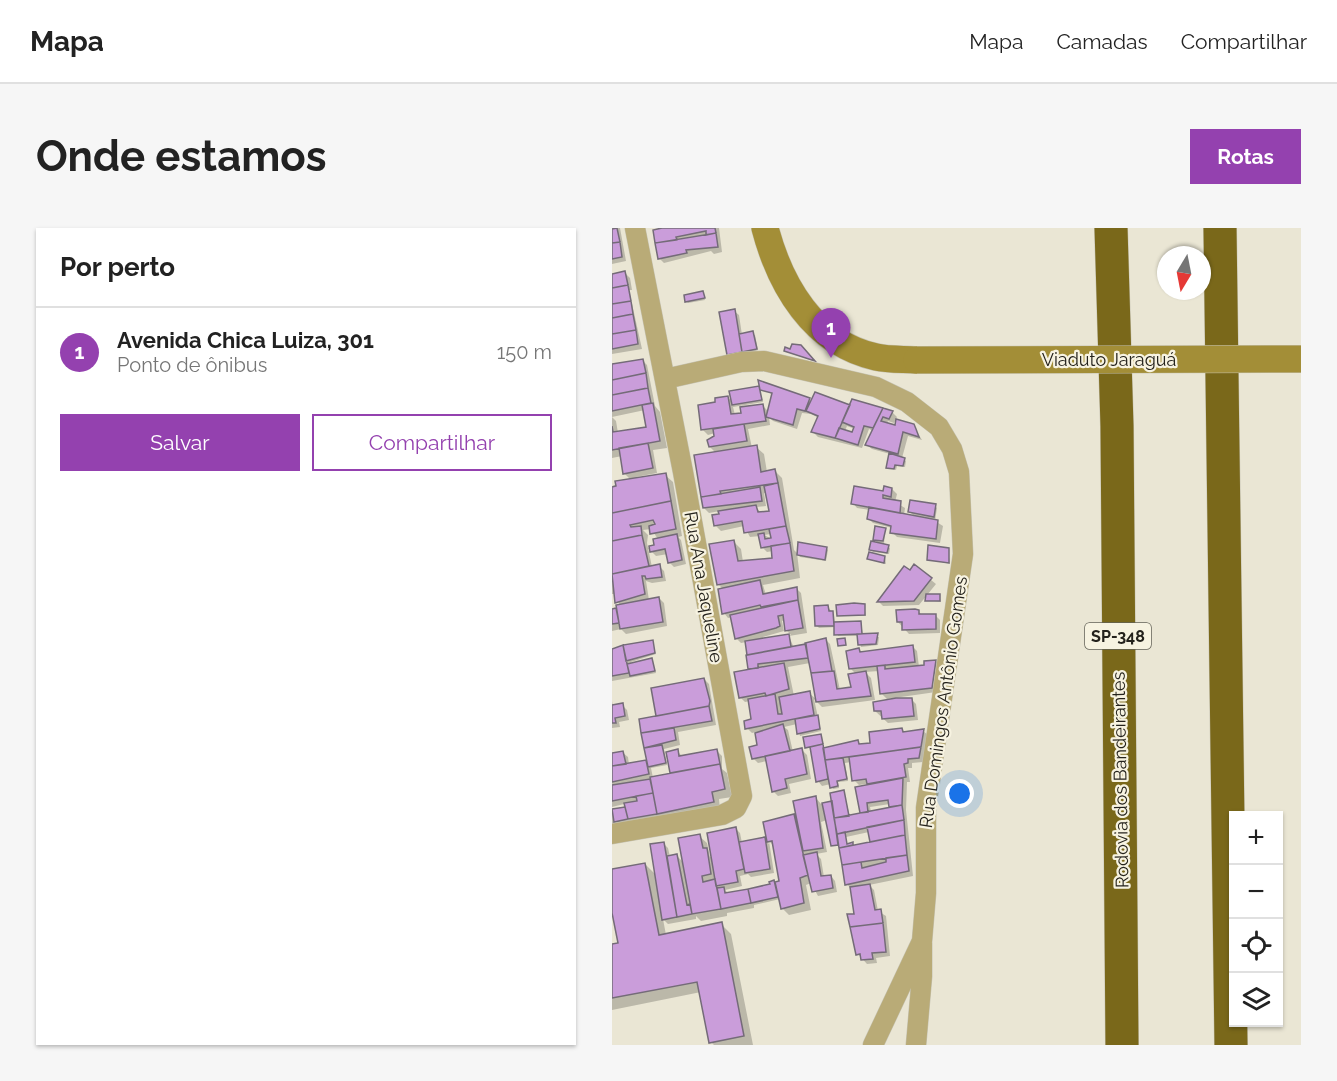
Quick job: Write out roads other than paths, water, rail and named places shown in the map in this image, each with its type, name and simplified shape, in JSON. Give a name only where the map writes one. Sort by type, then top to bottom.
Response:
[{"type":"highway","name":"Rodovia dos Bandeirantes","points":[[1111,228],[1117,426],[1122,1045]]},
{"type":"highway","points":[[1220,228],[1231,1045]]},
{"type":"main road","name":"Viaduto Jaraguá","points":[[765,228],[779,270],[800,309],[836,340],[855,351],[877,357],[917,360],[1301,359]]},
{"type":"street","name":"Rua Ana Jaqueline","points":[[612,834],[723,815],[736,808],[742,796],[635,228]]},
{"type":"street","points":[[876,387],[877,357]]},
{"type":"street","name":"Rua Domingos Antônio Gomes","points":[[665,379],[741,362],[764,361],[876,387],[907,402],[939,427],[951,449],[959,472],[963,554],[926,808],[926,893],[922,941],[873,1045]]},
{"type":"street","points":[[916,1045],[922,976],[922,941]]},
{"type":"place","name":"Avenida Chica Luiza, 301","points":[[831,358]]}]
